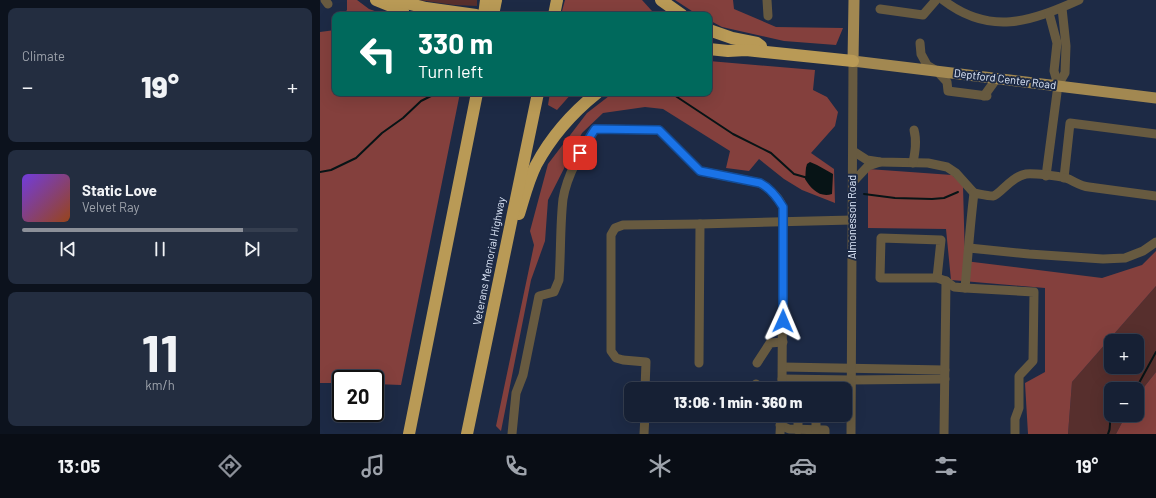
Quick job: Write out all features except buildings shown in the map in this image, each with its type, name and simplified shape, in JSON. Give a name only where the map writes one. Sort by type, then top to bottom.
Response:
[{"type":"highway","points":[[376,0],[408,12]]},
{"type":"highway","points":[[394,0],[426,8],[453,12]]},
{"type":"highway","points":[[484,12],[486,0]]},
{"type":"highway","points":[[494,12],[496,0]]},
{"type":"highway","points":[[555,12],[557,0]]},
{"type":"highway","points":[[662,0],[678,12]]},
{"type":"highway","points":[[712,31],[732,38],[757,43],[772,52]]},
{"type":"highway","points":[[712,48],[728,51],[746,50],[772,52],[854,61]]},
{"type":"highway","points":[[409,434],[476,96]]},
{"type":"highway","name":"Veterans Memorial Highway","points":[[467,434],[537,96]]},
{"type":"highway","points":[[489,330],[524,195],[536,166],[556,134],[568,119],[594,96]]},
{"type":"main road","name":"Almonesson Road","points":[[854,0],[854,61]]},
{"type":"main road","name":"Deptford Center Road","points":[[854,61],[1156,98]]},
{"type":"street","points":[[767,0],[768,16]]},
{"type":"street","points":[[880,9],[923,15],[936,0]]},
{"type":"street","points":[[943,0],[966,15],[990,21],[1014,22],[1049,13],[1079,0]]},
{"type":"street","points":[[1046,176],[1058,85],[1064,73],[1066,46],[1062,8]]},
{"type":"street","points":[[1049,13],[1057,43],[1054,70],[1058,85]]},
{"type":"street","points":[[920,43],[921,54],[927,65],[937,71],[946,82],[948,91],[986,96],[997,78]]},
{"type":"street","name":"Almonesson Road","points":[[851,434],[854,61]]},
{"type":"street","points":[[1064,178],[1070,123],[1156,134]]},
{"type":"street","points":[[512,434],[516,393],[523,375],[539,296],[554,292],[559,280],[564,198],[573,168],[580,153],[595,129],[659,130],[700,171],[760,183],[765,185],[779,200],[783,207],[782,379],[852,380],[945,374]]},
{"type":"street","points":[[913,163],[916,146],[916,136],[914,130]]},
{"type":"street","points":[[853,150],[867,160],[880,162],[928,163],[947,167],[956,173],[974,193],[993,196],[1012,180],[1027,174],[1064,178],[1081,186],[1156,196]]},
{"type":"street","points":[[853,182],[868,166],[880,162]]},
{"type":"street","points":[[965,288],[969,248],[969,230],[974,193]]},
{"type":"street","points":[[645,382],[646,362],[616,358],[611,351],[611,235],[616,228],[623,225],[852,220]]},
{"type":"street","points":[[699,363],[700,224]]},
{"type":"street","points":[[944,434],[945,374],[942,279],[941,240],[881,238],[880,278],[942,279],[954,287],[1034,292],[1033,361],[1019,376],[1019,408],[1015,419],[1015,434]]},
{"type":"street","points":[[969,248],[1103,260],[1125,258],[1143,251],[1156,242]]},
{"type":"street","points":[[757,363],[770,343],[783,342]]},
{"type":"street","points":[[783,367],[945,374]]},
{"type":"street","points":[[644,422],[644,434]]},
{"type":"street","points":[[798,422],[798,430]]},
{"type":"street","points":[[816,422],[816,430]]},
{"type":"street","points":[[780,430],[825,430],[825,434]]},
{"type":"shaded area","points":[[347,0],[357,0],[369,9],[378,12],[345,12],[347,10]]},
{"type":"shaded area","points":[[418,0],[477,0],[477,6],[454,5]]},
{"type":"shaded area","points":[[565,0],[642,0],[652,11],[652,12],[562,12]]},
{"type":"shaded area","points":[[675,0],[733,0],[734,9],[776,27],[843,28],[836,45],[784,41],[722,27],[712,22],[712,12],[693,12]]},
{"type":"shaded area","points":[[332,30],[332,96],[459,96],[401,385],[384,384],[384,370],[332,370],[332,383],[320,383],[320,32]]},
{"type":"shaded area","points":[[712,61],[815,70],[813,90],[827,97],[838,112],[835,126],[811,153],[834,169],[835,203],[802,190],[784,179],[759,159],[749,171],[726,168],[730,151],[663,109],[645,107],[603,113],[582,133],[548,200],[545,241],[531,280],[501,431],[496,426],[534,245],[530,231],[548,164],[587,113],[609,96],[712,96]]},
{"type":"shaded area","points":[[550,96],[569,96],[557,110],[548,105]]},
{"type":"shaded area","points":[[810,162],[833,174],[832,194],[820,194],[807,183],[805,179],[806,168],[807,164]]},
{"type":"shaded area","points":[[868,169],[952,175],[963,186],[965,261],[1102,278],[1142,265],[1156,251],[1156,286],[1114,334],[1104,334],[1104,345],[1072,382],[1068,434],[1028,434],[1025,383],[1045,372],[1045,288],[951,280],[946,229],[868,228]]},
{"type":"shaded area","points":[[1156,286],[1156,372],[1144,387],[1144,382],[1104,382],[1104,422],[1122,422],[1116,434],[1068,434],[1072,382],[1104,345],[1104,374],[1144,374],[1144,334],[1114,334]]},
{"type":"shaded area","points":[[1156,372],[1156,434],[1116,434],[1122,422],[1144,422],[1144,387]]},
{"type":"waterway","points":[[320,172],[331,170],[356,158],[382,133],[403,118],[421,101],[431,96]]},
{"type":"waterway","points":[[676,96],[733,134],[771,153],[794,174],[808,178]]},
{"type":"waterway","points":[[864,194],[895,198],[932,199],[944,198],[958,192]]},
{"type":"waterway","points":[[1140,382],[1156,352]]},
{"type":"waterway","points":[[1108,434],[1110,422]]},
{"type":"route","points":[[580,153],[595,129],[659,130],[700,171],[765,185],[779,200],[783,207],[783,321]]}]
